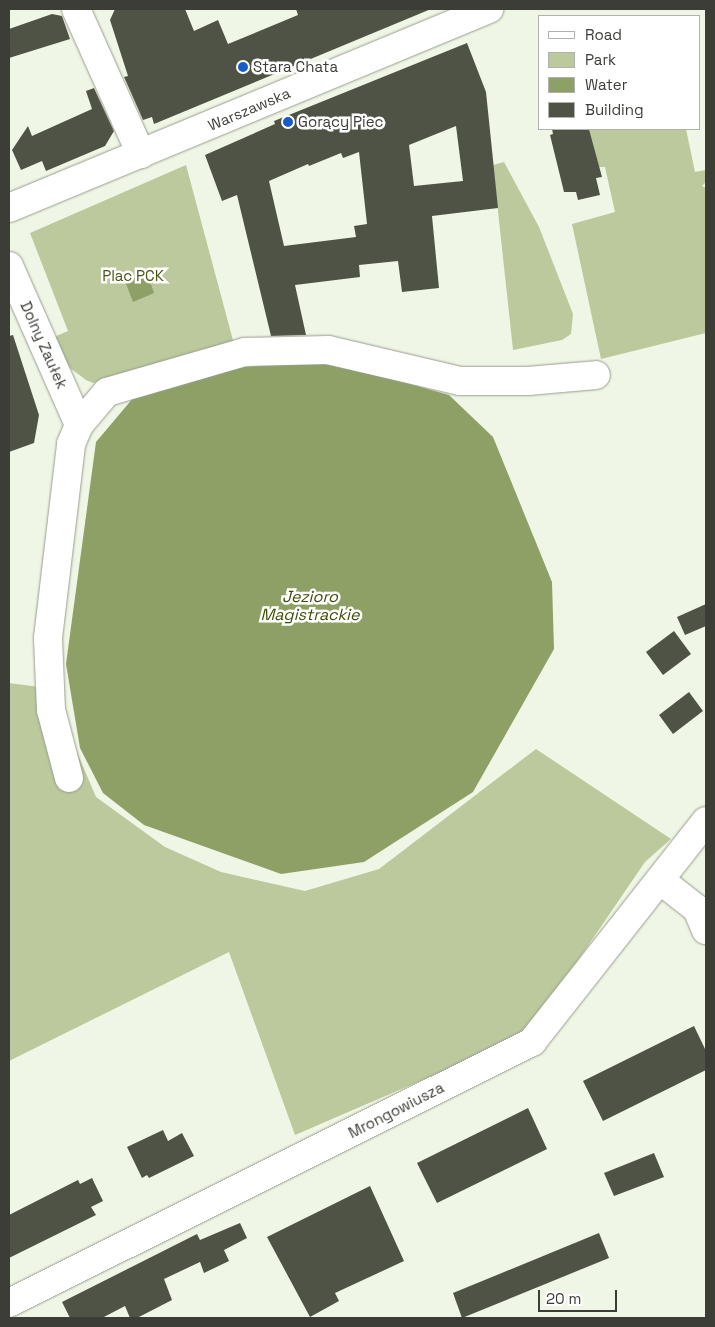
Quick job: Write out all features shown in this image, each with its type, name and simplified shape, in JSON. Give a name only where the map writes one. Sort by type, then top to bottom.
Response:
[{"type":"street","points":[[76,9],[141,154]]},
{"type":"street","name":"Warszawska","points":[[9,208],[489,9]]},
{"type":"street","name":"Dolny Zaułek","points":[[9,266],[79,424]]},
{"type":"street","points":[[69,778],[51,710],[48,638],[71,444],[79,424],[107,392],[246,352],[328,350],[460,381],[528,382],[596,375]]},
{"type":"street","name":"Mrongowiusza","points":[[9,1304],[532,1042],[706,821]]},
{"type":"street","points":[[660,880],[697,909],[706,930]]},
{"type":"green space","points":[[589,130],[686,130],[695,172],[706,170],[706,182],[702,186],[706,188],[706,333],[601,359],[572,224],[615,212],[605,167],[599,167]]},
{"type":"green space","points":[[504,162],[539,227],[573,314],[571,334],[562,340],[513,350],[493,165]]},
{"type":"green space","name":"Plac PCK","points":[[186,165],[234,344],[93,383],[86,380],[62,362],[54,337],[68,331],[30,233]]},
{"type":"green space","points":[[9,683],[62,690],[68,731],[96,797],[165,847],[221,872],[305,891],[379,869],[536,749],[671,839],[645,862],[527,1035],[295,1135],[229,952],[9,1061]]},
{"type":"water","points":[[147,273],[154,293],[133,302],[125,281]]},
{"type":"water","name":"Jezioro Magistrackie","points":[[310,361],[389,378],[449,395],[493,437],[552,582],[554,649],[473,792],[364,862],[281,874],[144,825],[103,793],[80,748],[66,664],[96,442],[134,397],[223,369]]},
{"type":"building","points":[[115,9],[185,9],[194,31],[218,20],[228,44],[298,15],[296,9],[431,9],[154,124],[152,117],[143,120],[124,77],[128,76],[110,20]]},
{"type":"building","points":[[52,14],[62,16],[70,39],[9,58],[9,29]]},
{"type":"building","points":[[467,43],[486,92],[498,208],[432,216],[439,288],[402,292],[398,261],[359,265],[360,277],[295,285],[306,335],[271,336],[237,195],[222,201],[205,155],[275,124],[274,121]],"holes":[[[456,126],[463,181],[414,186],[409,145]],[[359,152],[367,224],[354,226],[356,237],[284,246],[269,181],[308,164],[309,166],[341,153],[343,158]]]},
{"type":"building","points":[[94,88],[114,131],[105,146],[46,171],[42,161],[21,170],[12,150],[28,126],[32,136],[92,109],[86,91]]},
{"type":"building","points":[[552,130],[589,130],[602,177],[596,178],[600,195],[578,200],[576,192],[564,192],[550,135],[553,134]]},
{"type":"building","points":[[13,335],[39,415],[34,443],[9,452],[9,336]]},
{"type":"building","points":[[706,604],[706,626],[685,635],[677,617]]},
{"type":"building","points":[[674,631],[691,654],[663,675],[646,652]]},
{"type":"building","points":[[689,692],[703,711],[673,734],[659,715]]},
{"type":"building","points":[[694,1026],[706,1051],[706,1070],[603,1121],[583,1081]]},
{"type":"building","points":[[528,1108],[547,1149],[437,1203],[417,1163]]},
{"type":"building","points":[[163,1130],[168,1141],[182,1133],[194,1156],[149,1178],[147,1175],[142,1178],[127,1147]]},
{"type":"building","points":[[654,1153],[664,1177],[614,1196],[604,1173]]},
{"type":"building","points":[[92,1178],[103,1201],[91,1207],[96,1215],[9,1258],[9,1215],[78,1180],[80,1184]]},
{"type":"building","points":[[370,1186],[404,1261],[335,1293],[339,1301],[310,1317],[267,1237]]},
{"type":"building","points":[[240,1223],[247,1238],[224,1250],[229,1261],[204,1273],[200,1262],[164,1279],[172,1300],[137,1318],[130,1318],[125,1306],[102,1318],[70,1318],[62,1302],[197,1234],[200,1240]]},
{"type":"building","points":[[599,1233],[609,1258],[462,1318],[453,1293]]},
{"type":"place","name":"Stara Chata","points":[[243,67]]},
{"type":"place","name":"Gorący Piec","points":[[288,122]]}]
